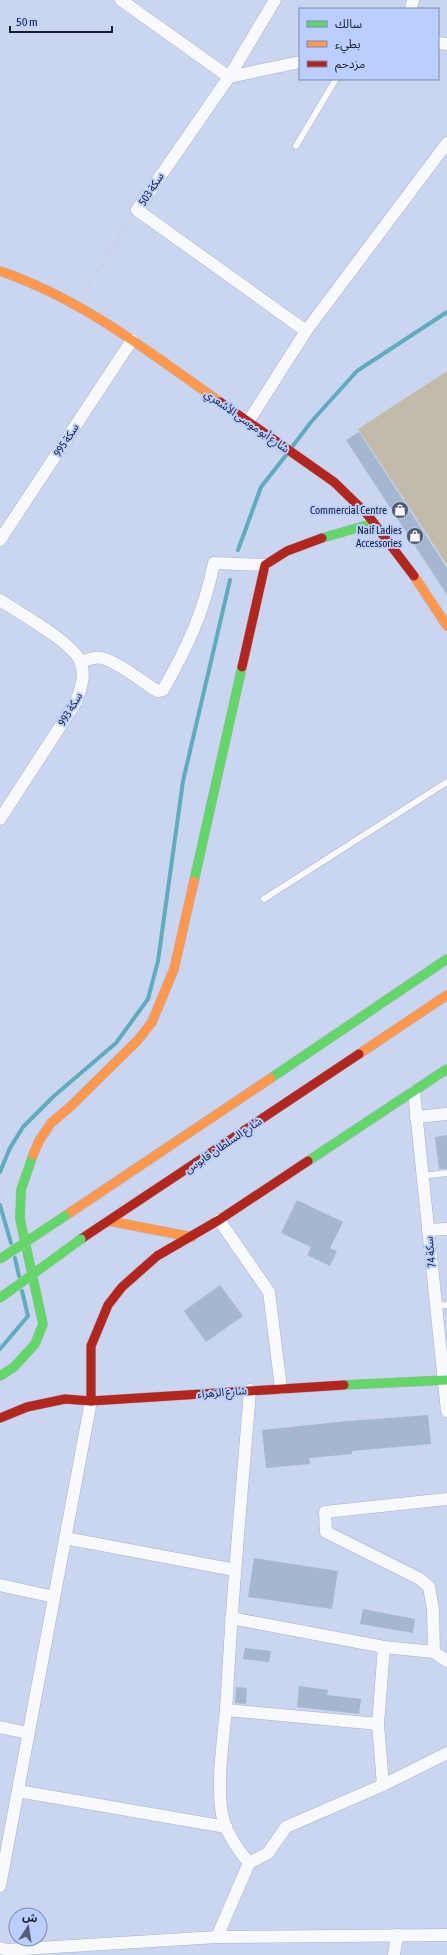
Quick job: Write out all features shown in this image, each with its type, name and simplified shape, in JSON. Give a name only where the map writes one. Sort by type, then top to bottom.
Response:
[{"type":"main road","name":"شارع أبو موسى الأشعري","points":[[0,271],[40,284],[132,340],[334,482],[346,492],[392,545],[447,626]]},
{"type":"main road","points":[[0,1376],[14,1367],[35,1344],[43,1324],[20,1219],[21,1190],[28,1167],[40,1141],[51,1123],[71,1106],[133,1046],[152,1022],[174,969],[265,564],[274,557],[293,548],[374,523]]},
{"type":"main road","points":[[0,1259],[447,959]]},
{"type":"main road","name":"شارع السلطان قابوس","points":[[0,1298],[81,1239],[447,995]]},
{"type":"main road","points":[[91,1401],[91,1346],[108,1305],[122,1287],[157,1256],[219,1220],[447,1069]]},
{"type":"main road","points":[[108,1221],[192,1237]]},
{"type":"main road","name":"شارع الزهراء","points":[[0,1418],[27,1407],[66,1399],[91,1401],[281,1388],[445,1381]]},
{"type":"street","points":[[121,0],[229,77],[299,62]]},
{"type":"street","name":"سكة 503","points":[[275,0],[229,77],[137,210],[306,331]]},
{"type":"street","points":[[248,422],[306,331],[447,143]]},
{"type":"street","name":"سكة 995","points":[[0,540],[132,340]]},
{"type":"street","points":[[0,600],[68,646],[81,662],[91,658],[101,658],[111,662],[157,691],[163,690],[184,653],[205,604],[214,563],[265,564]]},
{"type":"street","name":"سكة 993","points":[[0,818],[76,702],[82,687],[83,677],[81,662]]},
{"type":"street","name":"سكة 74","points":[[414,1092],[428,1230],[441,1305],[447,1411]]},
{"type":"street","points":[[416,1117],[447,1114]]},
{"type":"street","points":[[219,1220],[268,1292],[281,1388]]},
{"type":"street","points":[[428,1230],[447,1229]]},
{"type":"street","points":[[249,1863],[234,1845],[226,1826],[221,1808],[220,1780],[226,1710],[231,1618],[250,1390]]},
{"type":"street","points":[[0,1886],[1,1871],[18,1791],[91,1401]]},
{"type":"street","points":[[434,1652],[433,1609],[429,1587],[420,1579],[326,1532],[325,1512],[447,1499]]},
{"type":"street","points":[[65,1538],[235,1570]]},
{"type":"street","points":[[0,1584],[54,1597]]},
{"type":"street","points":[[231,1618],[384,1647],[434,1652],[447,1661]]},
{"type":"street","points":[[383,1785],[378,1724],[384,1647]]},
{"type":"street","points":[[226,1710],[378,1724]]},
{"type":"street","points":[[0,1727],[28,1733]]},
{"type":"street","points":[[218,1937],[249,1863],[268,1853],[286,1827],[383,1785],[447,1753]]},
{"type":"street","points":[[18,1791],[226,1826]]},
{"type":"street","points":[[394,1955],[397,1935]]},
{"type":"street","points":[[3,1951],[218,1937],[447,1935]]},
{"type":"lane","points":[[296,146],[335,80]]},
{"type":"lane","points":[[264,899],[447,782]]},
{"type":"lane","points":[[422,1176],[447,1173]]},
{"type":"path","points":[[75,304],[137,210]]},
{"type":"shaded area","points":[[447,371],[447,565],[358,429]]},
{"type":"building","points":[[359,432],[447,568],[447,595],[346,440]]},
{"type":"building","points":[[447,1135],[447,1169],[439,1169],[435,1137]]},
{"type":"building","points":[[297,1200],[343,1222],[330,1248],[337,1251],[330,1266],[307,1255],[311,1247],[281,1233]]},
{"type":"building","points":[[220,1285],[243,1316],[206,1342],[184,1311]]},
{"type":"building","points":[[428,1415],[431,1444],[352,1451],[352,1454],[309,1458],[310,1464],[266,1468],[262,1430],[348,1421]]},
{"type":"building","points":[[254,1558],[338,1571],[332,1609],[248,1597]]},
{"type":"building","points":[[363,1609],[415,1619],[413,1633],[360,1624]]},
{"type":"building","points":[[245,1648],[271,1651],[269,1662],[243,1659]]},
{"type":"building","points":[[299,1686],[328,1690],[327,1695],[361,1699],[359,1714],[297,1707]]},
{"type":"building","points":[[236,1687],[247,1688],[246,1704],[235,1703]]},
{"type":"waterway","points":[[292,447],[311,422],[357,371],[447,312]]},
{"type":"waterway","points":[[238,550],[261,487],[287,454]]},
{"type":"waterway","points":[[0,1172],[10,1148],[23,1127],[54,1096],[116,1043],[148,999],[158,961],[183,781],[230,580]]},
{"type":"waterway","points":[[0,1205],[11,1243]]},
{"type":"waterway","points":[[15,1258],[19,1276]]},
{"type":"waterway","points":[[0,1349],[28,1316],[22,1291]]},
{"type":"traffic: fast","points":[[322,538],[374,523]]},
{"type":"traffic: fast","points":[[194,881],[242,667]]},
{"type":"traffic: fast","points":[[271,1078],[447,959]]},
{"type":"traffic: fast","points":[[308,1161],[447,1069]]},
{"type":"traffic: fast","points":[[0,1376],[14,1367],[35,1344],[43,1324],[20,1219],[21,1190],[33,1155]]},
{"type":"traffic: fast","points":[[0,1259],[65,1216]]},
{"type":"traffic: fast","points":[[0,1298],[81,1239]]},
{"type":"traffic: fast","points":[[344,1385],[447,1380]]},
{"type":"traffic: slow","points":[[0,271],[59,296],[114,328],[220,402]]},
{"type":"traffic: slow","points":[[414,576],[447,626]]},
{"type":"traffic: slow","points":[[33,1155],[39,1141],[51,1123],[71,1106],[138,1040],[152,1022],[174,969],[194,881]]},
{"type":"traffic: slow","points":[[359,1054],[447,995]]},
{"type":"traffic: slow","points":[[65,1216],[271,1078]]},
{"type":"traffic: slow","points":[[109,1221],[192,1237]]},
{"type":"traffic: jam","points":[[220,402],[334,482],[367,514],[414,576]]},
{"type":"traffic: jam","points":[[242,667],[265,565],[287,551],[322,538]]},
{"type":"traffic: jam","points":[[81,1239],[359,1054]]},
{"type":"traffic: jam","points":[[91,1401],[91,1346],[108,1305],[122,1287],[157,1256],[219,1220],[308,1161]]},
{"type":"traffic: jam","points":[[0,1418],[27,1407],[65,1399],[91,1401],[344,1385]]},
{"type":"place","name":"Commercial Centre","points":[[400,510]]},
{"type":"place","name":"Naif Ladies Accessories","points":[[415,536]]}]
